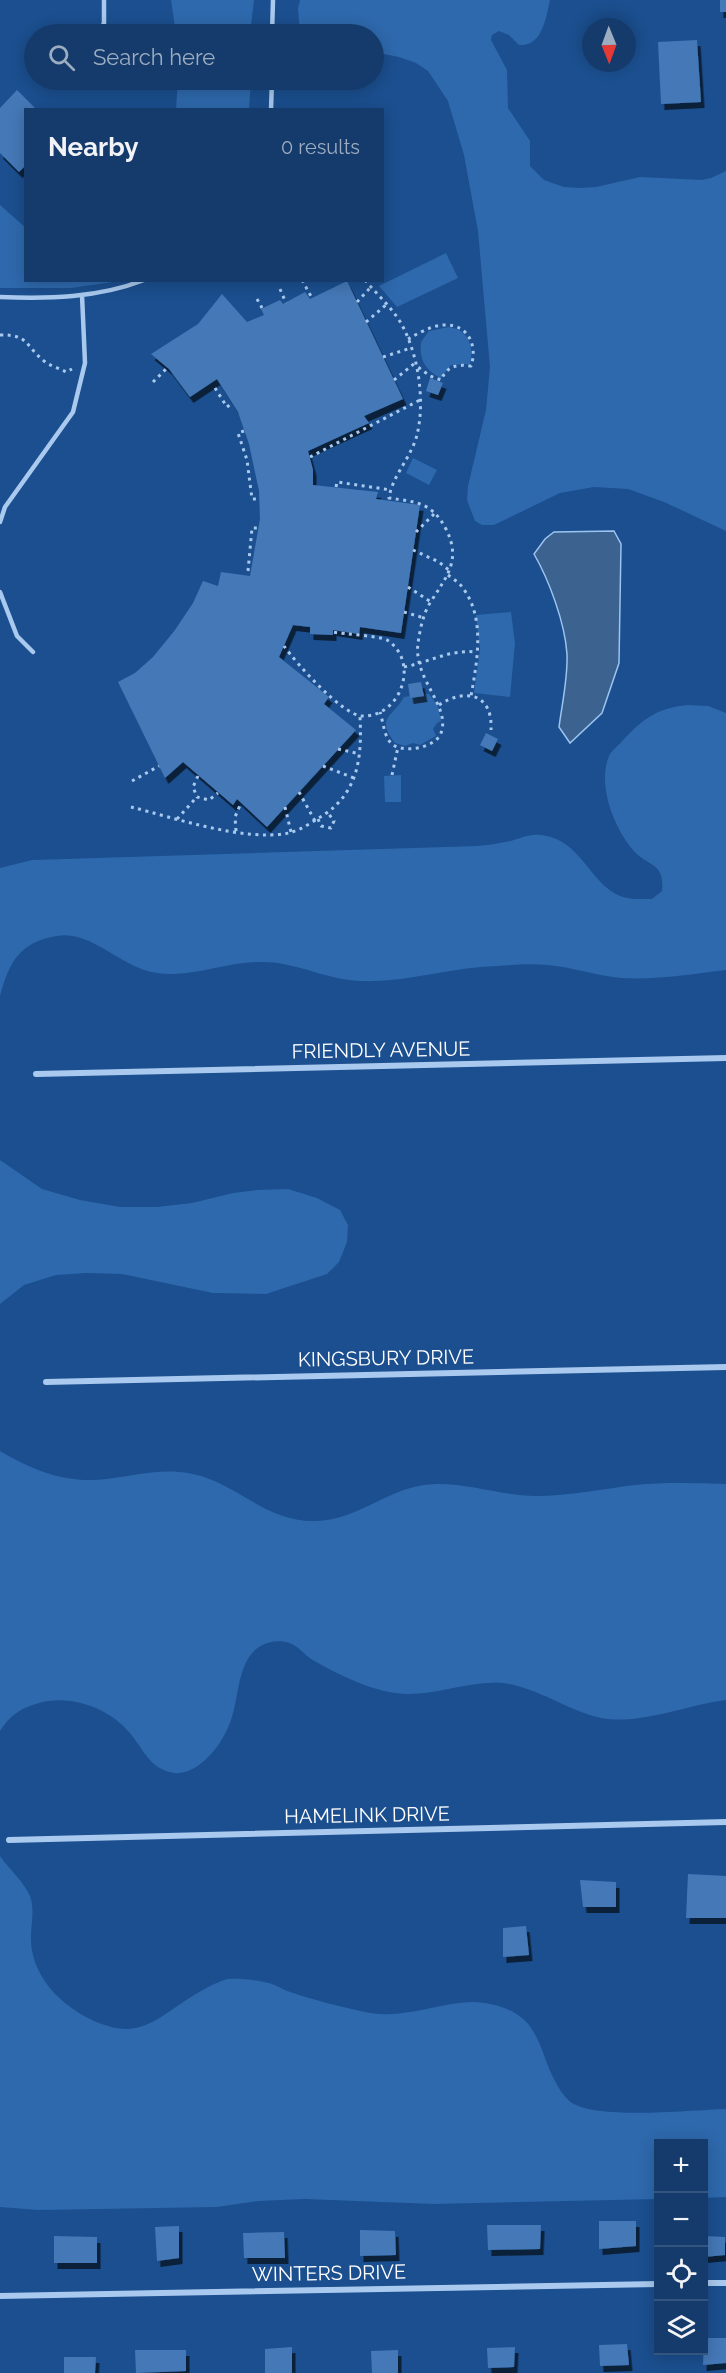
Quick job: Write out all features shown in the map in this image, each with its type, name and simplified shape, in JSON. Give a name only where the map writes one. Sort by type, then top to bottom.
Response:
[{"type":"street","name":"FRIENDLY AVENUE","points":[[36,1074],[726,1058]]},
{"type":"street","name":"KINGSBURY DRIVE","points":[[46,1382],[726,1367]]},
{"type":"street","name":"HAMELINK DRIVE","points":[[9,1840],[726,1822]]},
{"type":"street","points":[[708,2283],[726,2283]]},
{"type":"street","name":"WINTERS DRIVE","points":[[0,2296],[654,2284]]},
{"type":"lane","points":[[104,0],[104,24]]},
{"type":"lane","points":[[272,24],[273,0]]},
{"type":"lane","points":[[271,108],[272,90]]},
{"type":"lane","points":[[0,297],[82,296],[139,282]]},
{"type":"lane","points":[[0,522],[5,507],[73,412],[85,363],[82,296]]},
{"type":"lane","points":[[0,592],[17,636],[33,652]]},
{"type":"path","points":[[303,282],[312,298]]},
{"type":"path","points":[[367,282],[387,304],[403,327],[416,364],[420,400],[417,436],[390,490],[389,498],[419,502],[435,513],[450,537],[453,555],[449,573],[424,618],[418,645],[419,664],[424,680],[443,714],[441,736],[433,743],[420,747],[398,747],[391,744],[380,712]]},
{"type":"path","points":[[357,302],[371,287]]},
{"type":"path","points":[[279,289],[286,303]]},
{"type":"path","points":[[257,299],[262,308]]},
{"type":"path","points":[[366,322],[387,304]]},
{"type":"path","points":[[408,339],[435,326],[445,324],[461,329],[472,343],[474,351],[471,366],[459,364],[453,366],[448,369],[441,380],[430,376],[416,364]]},
{"type":"path","points":[[0,335],[14,334],[32,347],[43,361],[66,372],[85,363]]},
{"type":"path","points":[[383,357],[411,348]]},
{"type":"path","points":[[394,380],[416,364]]},
{"type":"path","points":[[153,382],[167,368]]},
{"type":"path","points":[[215,388],[227,406],[232,403]]},
{"type":"path","points":[[310,457],[420,400]]},
{"type":"path","points":[[244,431],[238,432],[246,460],[252,499],[259,499]]},
{"type":"path","points":[[246,460],[252,459]]},
{"type":"path","points":[[336,488],[337,482],[390,490]]},
{"type":"path","points":[[416,532],[435,513]]},
{"type":"path","points":[[248,571],[252,528],[259,528]]},
{"type":"path","points":[[250,549],[255,550]]},
{"type":"path","points":[[413,550],[439,562],[462,587],[472,604],[476,624],[477,652],[471,696]]},
{"type":"path","points":[[408,587],[431,602]]},
{"type":"path","points":[[404,612],[424,618]]},
{"type":"path","points":[[284,646],[298,665],[339,705],[360,717],[387,709],[399,695],[404,679],[404,667],[397,650],[386,639],[333,632]]},
{"type":"path","points":[[404,667],[450,652],[477,652]]},
{"type":"path","points":[[439,705],[458,695],[478,698],[486,704],[490,714],[491,730]]},
{"type":"path","points":[[132,807],[217,830],[265,834],[291,832],[328,813],[350,789],[360,754],[360,717]]},
{"type":"path","points":[[392,776],[398,747]]},
{"type":"path","points":[[338,749],[360,754]]},
{"type":"path","points":[[132,781],[159,766]]},
{"type":"path","points":[[323,766],[354,778]]},
{"type":"path","points":[[197,797],[193,787],[198,776]]},
{"type":"path","points":[[197,797],[209,800],[218,792]]},
{"type":"path","points":[[299,792],[321,826],[331,828],[334,821],[328,813]]},
{"type":"path","points":[[177,819],[197,797]]},
{"type":"path","points":[[236,831],[235,817],[241,803]]},
{"type":"path","points":[[285,807],[291,832]]},
{"type":"shaded area","points":[[171,0],[254,0],[251,24],[175,24]]},
{"type":"shaded area","points":[[300,0],[550,0],[542,30],[533,41],[519,45],[509,35],[499,31],[492,35],[491,40],[507,70],[508,108],[530,141],[530,166],[544,180],[564,187],[580,188],[596,187],[640,177],[702,180],[726,171],[726,531],[664,502],[628,489],[594,487],[560,493],[494,525],[482,525],[475,521],[467,500],[468,486],[486,410],[490,367],[478,231],[464,155],[448,101],[428,71],[416,63],[384,54],[384,24],[299,24]]},
{"type":"shaded area","points":[[177,90],[250,90],[249,108],[176,108]]},
{"type":"shaded area","points":[[0,205],[24,226],[24,282],[113,282],[71,288],[0,288]]},
{"type":"shaded area","points":[[446,253],[458,278],[397,307],[379,286]]},
{"type":"shaded area","points":[[449,327],[461,332],[468,340],[471,358],[470,364],[451,365],[441,378],[424,364],[421,342],[429,331]]},
{"type":"shaded area","points":[[413,458],[437,470],[429,485],[406,473]]},
{"type":"shaded area","points":[[614,531],[621,544],[619,663],[602,713],[570,743],[559,727],[567,672],[566,642],[555,602],[534,554],[545,539],[554,532]]},
{"type":"shaded area","points":[[511,612],[515,643],[510,697],[474,693],[480,649],[476,615]]},
{"type":"shaded area","points":[[429,694],[438,706],[441,721],[433,729],[436,736],[420,745],[413,743],[405,746],[395,743],[386,728],[388,718],[404,697]]},
{"type":"shaded area","points":[[687,705],[708,706],[726,713],[726,970],[635,978],[613,977],[556,966],[528,964],[478,967],[367,981],[349,980],[293,966],[260,962],[170,974],[144,970],[82,939],[57,936],[33,943],[18,956],[7,974],[0,996],[0,868],[32,860],[478,846],[541,835],[555,838],[566,844],[609,890],[631,899],[652,899],[662,891],[661,874],[658,869],[633,850],[620,830],[606,793],[606,767],[612,752],[645,720],[668,709]]},
{"type":"shaded area","points":[[401,775],[401,802],[385,802],[384,776]]},
{"type":"shaded area","points":[[0,1160],[42,1189],[80,1200],[120,1207],[157,1207],[192,1203],[233,1193],[288,1189],[317,1198],[340,1210],[348,1225],[347,1242],[339,1262],[327,1274],[266,1294],[213,1293],[122,1274],[86,1273],[56,1275],[24,1285],[0,1304]]},
{"type":"shaded area","points":[[0,1451],[38,1470],[78,1480],[161,1472],[198,1475],[215,1481],[277,1514],[313,1521],[343,1516],[409,1488],[424,1485],[466,1486],[508,1494],[548,1496],[646,1484],[726,1484],[726,1700],[644,1717],[612,1719],[597,1717],[527,1689],[503,1683],[476,1684],[422,1693],[395,1693],[352,1680],[311,1659],[292,1644],[275,1641],[260,1646],[246,1662],[232,1717],[227,1731],[215,1750],[199,1765],[181,1773],[165,1771],[158,1767],[147,1757],[129,1732],[110,1716],[99,1709],[75,1702],[51,1701],[27,1707],[12,1716],[0,1731]]},
{"type":"shaded area","points":[[0,1856],[30,1896],[33,1911],[32,1950],[41,1974],[66,2004],[88,2018],[107,2026],[123,2029],[137,2028],[161,2017],[209,1986],[233,1979],[269,1983],[309,1998],[370,2013],[397,2014],[474,2002],[491,2004],[508,2009],[528,2024],[557,2084],[572,2103],[585,2108],[624,2113],[726,2109],[726,2197],[708,2198],[708,2139],[654,2139],[654,2199],[434,2204],[305,2199],[258,2201],[217,2207],[38,2210],[0,2207]]},
{"type":"building","points":[[720,0],[726,0],[726,12],[720,12]]},
{"type":"building","points":[[697,40],[701,102],[661,104],[658,42]]},
{"type":"building","points":[[17,90],[35,108],[24,108],[24,167],[19,172],[0,153],[0,108]]},
{"type":"building","points":[[347,282],[403,399],[364,416],[369,423],[308,451],[313,470],[313,485],[378,492],[376,499],[420,505],[401,633],[360,627],[359,634],[333,630],[333,635],[310,634],[310,627],[293,625],[279,657],[329,697],[324,704],[356,730],[267,827],[237,799],[233,805],[183,762],[165,778],[118,682],[135,673],[153,657],[193,603],[203,581],[218,586],[221,572],[250,576],[260,519],[259,491],[249,444],[238,412],[217,379],[190,397],[169,369],[151,354],[198,324],[222,294],[247,322],[264,315],[261,309],[280,300],[283,304],[305,292],[310,299]]},
{"type":"building","points":[[430,378],[443,383],[438,395],[426,391]]},
{"type":"building","points":[[421,682],[424,696],[410,698],[408,684]]},
{"type":"building","points":[[486,733],[498,739],[492,751],[480,745]]},
{"type":"building","points":[[688,1874],[726,1876],[726,1918],[686,1918]]},
{"type":"building","points":[[580,1880],[616,1882],[616,1907],[583,1907]]},
{"type":"building","points":[[526,1926],[529,1955],[503,1957],[503,1928]]},
{"type":"building","points":[[599,2221],[636,2221],[636,2246],[599,2249]]},
{"type":"building","points":[[487,2225],[541,2225],[540,2249],[488,2250]]},
{"type":"building","points":[[179,2226],[179,2258],[157,2261],[155,2227]]},
{"type":"building","points":[[360,2230],[395,2231],[396,2255],[360,2256]]},
{"type":"building","points":[[284,2232],[285,2258],[244,2258],[243,2233]]},
{"type":"building","points":[[54,2236],[97,2237],[97,2263],[54,2263]]},
{"type":"building","points":[[708,2236],[725,2237],[725,2255],[708,2257]]},
{"type":"building","points":[[708,2338],[726,2338],[726,2363],[703,2365],[703,2355],[708,2355]]},
{"type":"building","points":[[627,2344],[629,2365],[600,2366],[599,2345]]},
{"type":"building","points":[[292,2347],[292,2373],[265,2373],[265,2349]]},
{"type":"building","points":[[515,2347],[514,2367],[488,2368],[487,2348]]},
{"type":"building","points":[[135,2350],[186,2350],[186,2371],[136,2373]]},
{"type":"building","points":[[398,2350],[398,2373],[372,2373],[371,2351]]},
{"type":"building","points":[[64,2357],[96,2357],[95,2373],[64,2373]]}]
